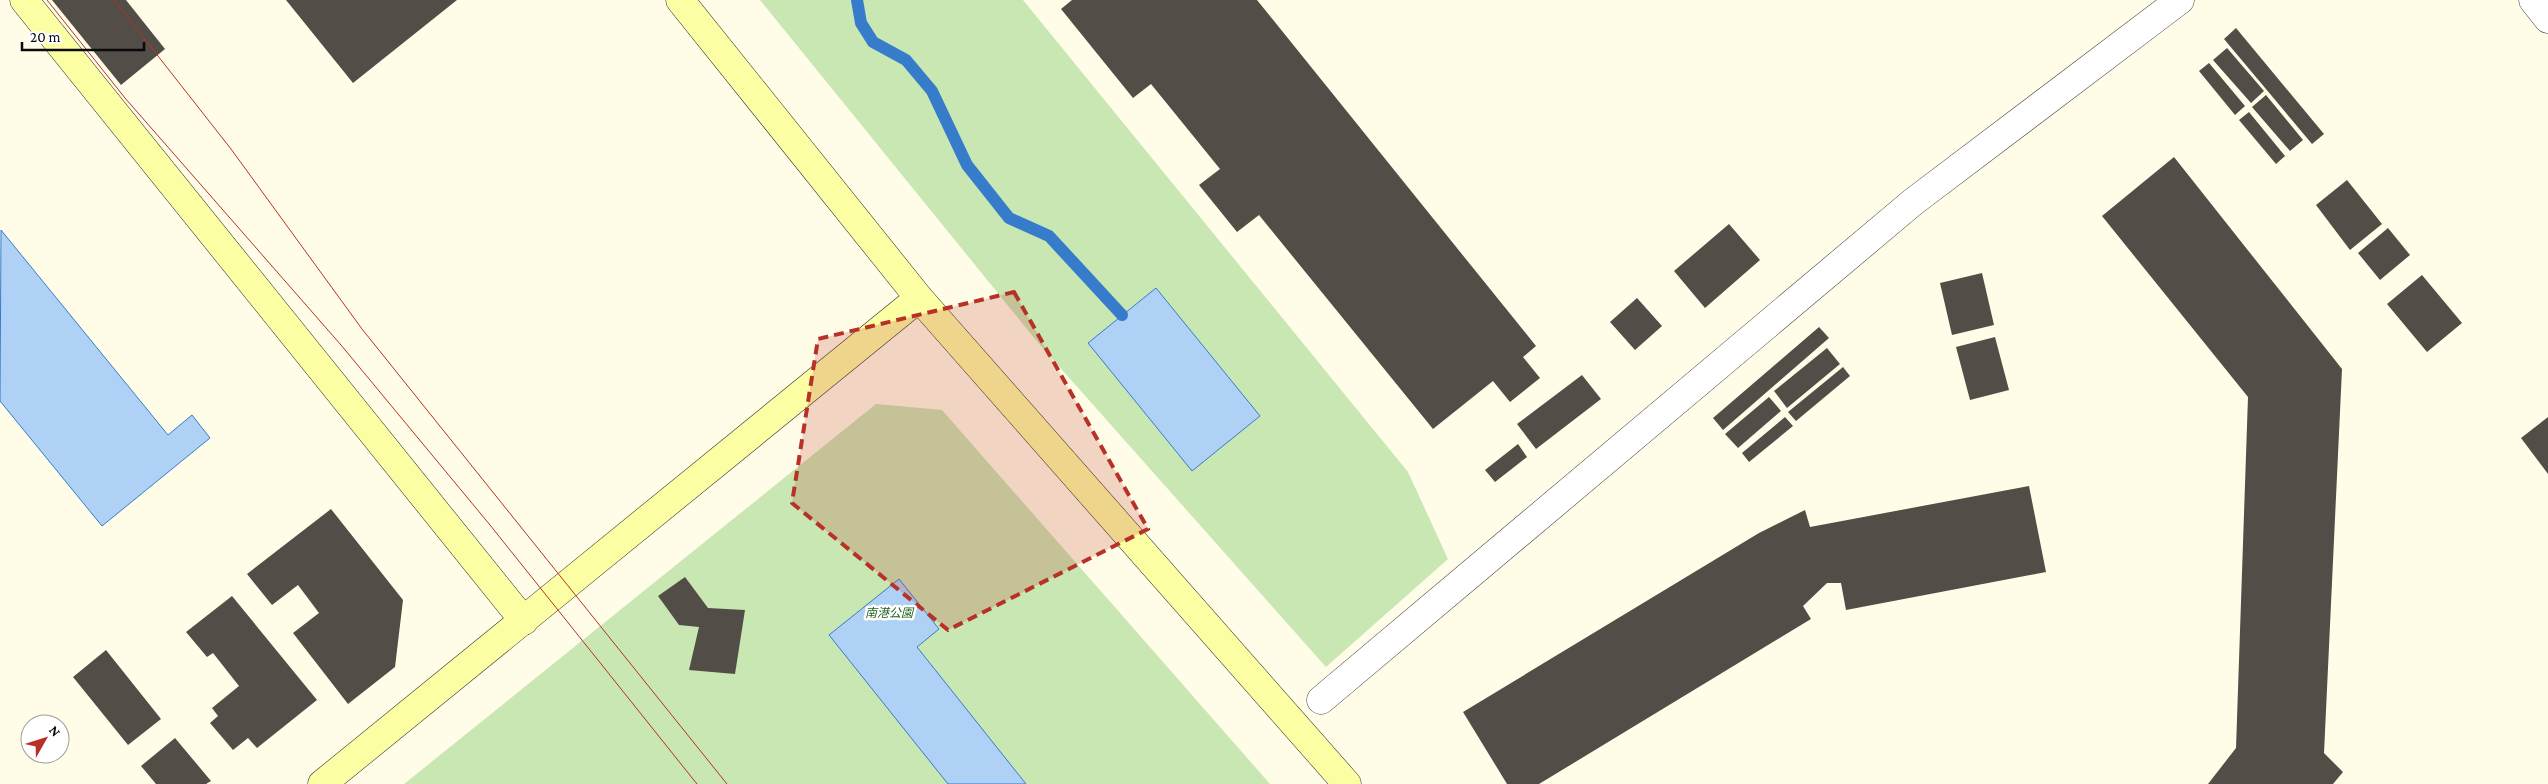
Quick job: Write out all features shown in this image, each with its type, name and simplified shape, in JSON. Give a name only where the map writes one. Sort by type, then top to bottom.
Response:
[{"type":"street","points":[[24,0],[524,621]]},
{"type":"street","points":[[680,0],[919,298],[1347,784]]},
{"type":"street","points":[[1321,700],[1912,202],[2180,0]]},
{"type":"street","points":[[2533,0],[2548,19]]},
{"type":"street","points":[[322,784],[919,298]]},
{"type":"highlighted area","points":[[1014,292],[1148,529],[948,630],[792,503],[818,339]]},
{"type":"green space","points":[[760,0],[1023,0],[1408,472],[1448,559],[1326,667],[1040,345]]},
{"type":"green space","name":"南港公園","points":[[876,404],[942,410],[1270,784],[404,784]]},
{"type":"water","points":[[1,230],[168,435],[192,415],[210,438],[102,526],[0,401]]},
{"type":"water","points":[[1156,288],[1260,416],[1192,471],[1088,343]]},
{"type":"water","points":[[899,579],[939,629],[917,647],[1026,784],[948,784],[829,635]]},
{"type":"building","points":[[52,0],[126,0],[165,49],[121,85]]},
{"type":"building","points":[[286,0],[457,0],[353,83]]},
{"type":"building","points":[[1072,0],[1257,0],[1536,346],[1523,357],[1540,378],[1510,402],[1493,381],[1433,429],[1259,215],[1237,232],[1199,185],[1220,169],[1151,84],[1133,98],[1061,9]]},
{"type":"building","points":[[2236,28],[2324,134],[2312,144],[2224,39]]},
{"type":"building","points":[[2227,48],[2264,91],[2251,103],[2213,60]]},
{"type":"building","points":[[2209,63],[2245,106],[2235,115],[2199,71]]},
{"type":"building","points":[[2266,95],[2303,140],[2290,151],[2252,107]]},
{"type":"building","points":[[2249,112],[2285,156],[2276,164],[2239,120]]},
{"type":"building","points":[[2174,157],[2342,369],[2324,753],[2343,772],[2333,784],[2208,784],[2236,748],[2248,397],[2102,216]]},
{"type":"building","points":[[2347,180],[2382,224],[2350,250],[2316,205]]},
{"type":"building","points":[[1729,224],[1760,260],[1705,308],[1674,271]]},
{"type":"building","points":[[2388,228],[2410,255],[2380,280],[2358,253]]},
{"type":"building","points":[[1982,273],[1994,325],[1952,335],[1940,283]]},
{"type":"building","points":[[2422,275],[2462,323],[2427,352],[2387,304]]},
{"type":"building","points":[[1637,298],[1662,326],[1635,350],[1610,322]]},
{"type":"building","points":[[1819,327],[1829,338],[1723,430],[1713,418]]},
{"type":"building","points":[[1995,337],[2009,390],[1970,400],[1956,347]]},
{"type":"building","points":[[1827,348],[1840,364],[1787,408],[1774,391]]},
{"type":"building","points":[[1843,367],[1850,376],[1796,421],[1788,412]]},
{"type":"building","points":[[1582,375],[1601,399],[1536,449],[1517,424]]},
{"type":"building","points":[[1769,397],[1781,411],[1738,448],[1725,434]]},
{"type":"building","points":[[1785,417],[1793,426],[1749,462],[1742,453]]},
{"type":"building","points":[[2548,417],[2548,474],[2521,438]]},
{"type":"building","points":[[1518,444],[1527,457],[1495,482],[1485,470]]},
{"type":"building","points":[[2029,486],[2046,572],[1846,610],[1841,583],[1827,583],[1803,606],[1811,619],[1539,784],[1507,784],[1463,712],[1759,533],[1805,510],[1810,527]]},
{"type":"building","points":[[331,509],[403,600],[395,667],[348,704],[293,633],[319,613],[298,585],[272,605],[247,574]]},
{"type":"building","points":[[685,577],[708,608],[745,610],[735,674],[689,670],[699,627],[679,625],[658,596]]},
{"type":"building","points":[[232,596],[317,700],[257,748],[248,738],[233,750],[210,723],[218,716],[212,708],[239,686],[213,653],[207,657],[186,632]]},
{"type":"building","points":[[106,650],[161,719],[128,745],[73,677]]},
{"type":"building","points":[[175,738],[211,781],[206,784],[156,784],[141,766]]},
{"type":"waterway","points":[[857,0],[861,23],[873,42],[906,60],[932,91],[967,165],[1009,218],[1049,236],[1122,315]]},
{"type":"tram line","points":[[47,0],[125,98],[341,345],[490,525],[697,784]]},
{"type":"tram line","points":[[114,0],[231,149],[362,329],[727,784]]}]
